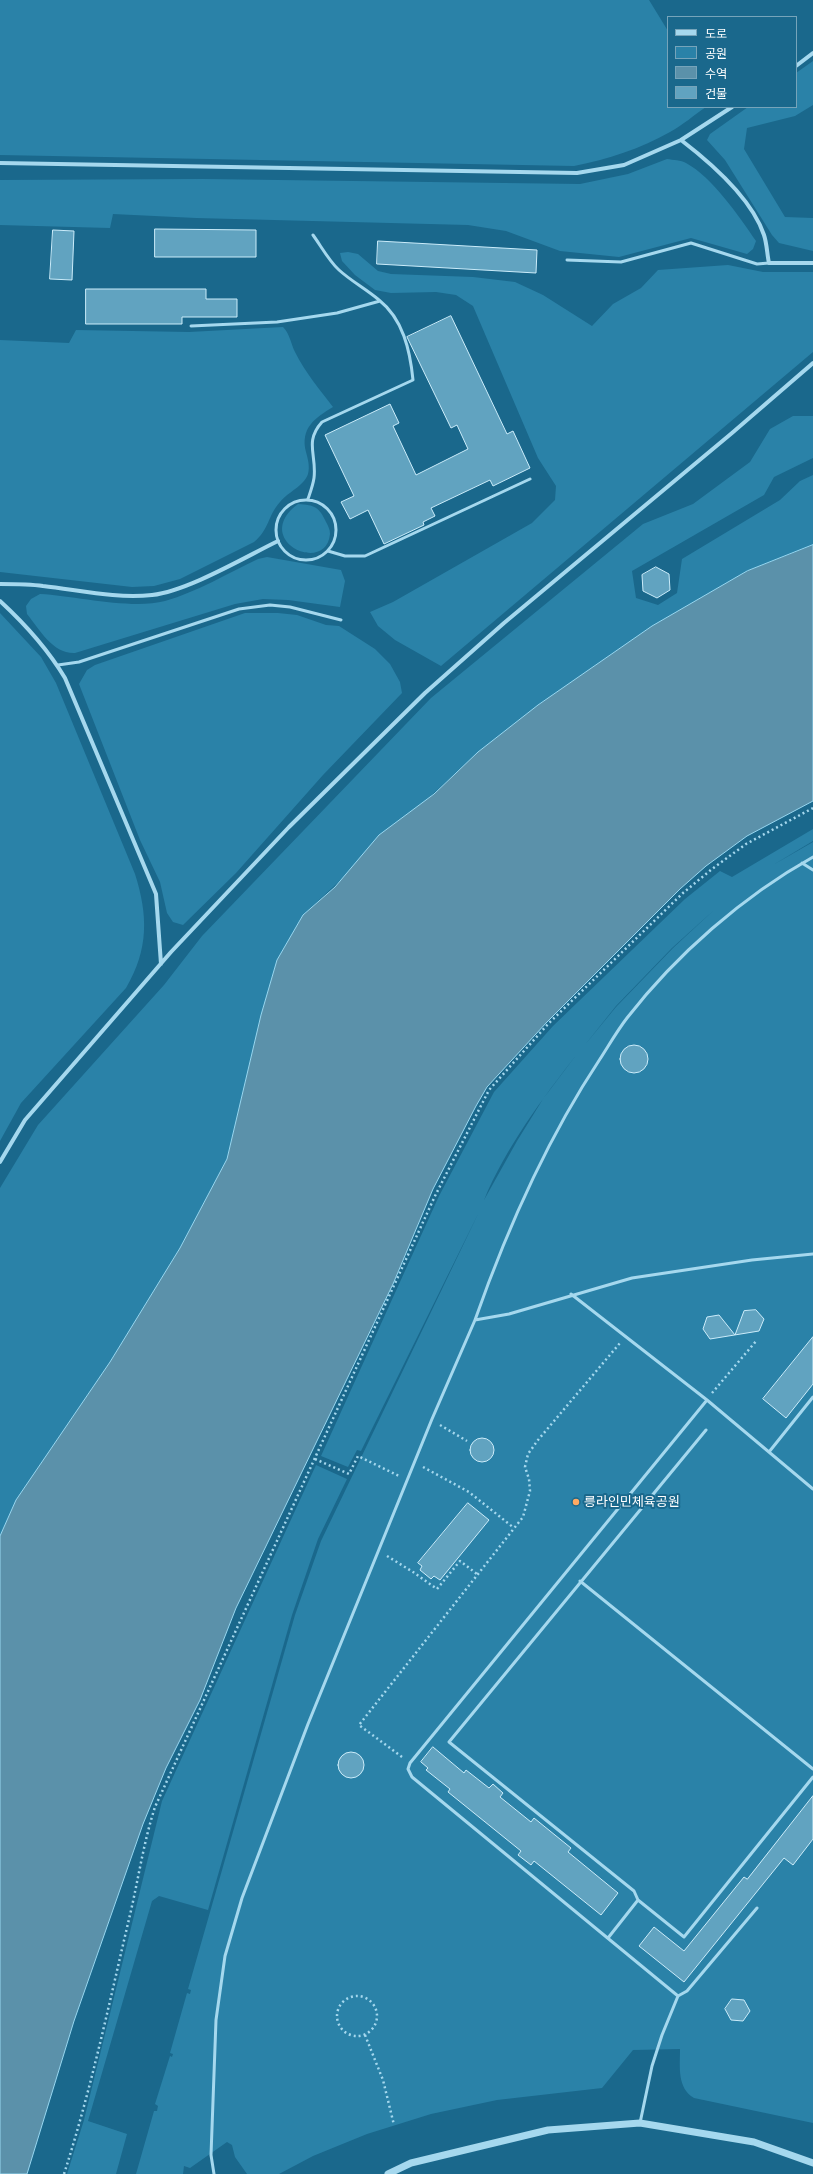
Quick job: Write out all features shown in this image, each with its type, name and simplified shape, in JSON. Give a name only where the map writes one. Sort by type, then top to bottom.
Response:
[{"type":"street","points":[[797,65],[813,53]]},
{"type":"street","points":[[0,163],[578,173],[624,165],[681,140],[730,108]]},
{"type":"street","points":[[681,140],[724,176],[749,208],[764,235],[769,263],[813,263]]},
{"type":"street","points":[[0,1162],[25,1120],[161,964],[289,827],[425,693],[504,623],[732,433],[813,363]]},
{"type":"street","points":[[0,584],[41,586],[126,595],[153,595],[174,590],[278,541]]},
{"type":"street","points":[[0,601],[22,621],[58,666],[65,678],[156,894],[161,964]]},
{"type":"street","points":[[388,2174],[411,2163],[548,2130],[640,2123],[754,2142],[813,2163]]},
{"type":"lane","points":[[308,499],[314,479],[314,463],[311,445],[314,431],[322,422],[412,380],[410,356],[400,326],[380,301],[338,269],[313,235]]},
{"type":"lane","points":[[567,260],[621,262],[691,243],[757,264],[769,263]]},
{"type":"lane","points":[[191,326],[277,322],[337,313],[380,301]]},
{"type":"lane","points":[[328,551],[345,556],[364,556],[530,479]]},
{"type":"lane","points":[[308,499],[324,505],[335,519],[336,536],[328,551],[313,559],[296,558],[288,554],[278,541],[277,524],[285,508],[296,502],[308,499]]},
{"type":"lane","points":[[58,666],[79,662],[239,609],[270,606],[290,607],[341,620]]},
{"type":"lane","points":[[214,2174],[211,2155],[216,2020],[225,1956],[253,1869],[308,1724],[377,1552],[475,1320],[486,1288],[547,1148],[583,1084],[626,1019],[669,970],[732,912],[779,876],[813,857]]},
{"type":"lane","points":[[802,863],[813,870]]},
{"type":"lane","points":[[475,1320],[508,1314],[571,1294],[632,1278],[752,1260],[813,1254]]},
{"type":"lane","points":[[571,1294],[707,1400],[813,1489]]},
{"type":"lane","points":[[769,1452],[813,1397]]},
{"type":"lane","points":[[678,1996],[412,1777],[408,1768],[410,1763],[707,1400]]},
{"type":"lane","points":[[706,1430],[580,1581],[449,1742],[634,1891],[638,1900],[684,1937],[813,1777]]},
{"type":"lane","points":[[580,1581],[813,1769]]},
{"type":"lane","points":[[608,1938],[638,1900]]},
{"type":"lane","points":[[640,2123],[652,2066],[662,2035],[678,1996],[687,1991],[757,1908]]},
{"type":"path","points":[[64,2174],[81,2122],[130,1917],[146,1836],[155,1807],[435,1196],[489,1090],[549,1023],[689,888],[746,844],[813,808]]},
{"type":"path","points":[[410,1763],[360,1724],[523,1517],[528,1506],[530,1485],[525,1467],[528,1454],[538,1440],[625,1337]]},
{"type":"path","points":[[707,1400],[757,1340]]},
{"type":"path","points":[[432,1419],[467,1441]]},
{"type":"path","points":[[315,1459],[350,1474],[358,1456],[407,1480]]},
{"type":"path","points":[[414,1462],[468,1492],[514,1528]]},
{"type":"path","points":[[377,1552],[413,1572],[437,1589],[460,1560],[477,1574]]},
{"type":"path","points":[[349,1997],[364,1997],[370,2000],[377,2012],[375,2026],[365,2035],[351,2035],[344,2032],[337,2020],[339,2006],[349,1997]]},
{"type":"path","points":[[365,2035],[383,2080],[394,2125]]},
{"type":"green space","points":[[0,0],[649,0],[667,29],[667,108],[705,108],[675,129],[647,144],[611,157],[574,166],[0,155]]},
{"type":"green space","points":[[813,61],[813,105],[795,116],[747,128],[744,149],[785,217],[813,218],[813,251],[779,243],[772,235],[725,160],[707,140],[710,134],[747,108],[797,108],[797,72]]},
{"type":"green space","points":[[667,159],[686,163],[696,169],[715,187],[756,241],[753,249],[747,254],[691,238],[619,257],[560,251],[506,231],[468,225],[196,218],[113,214],[110,228],[0,225],[0,180],[203,179],[580,184],[628,174]]},
{"type":"green space","points":[[348,252],[358,254],[378,271],[391,274],[473,277],[515,282],[543,295],[592,326],[613,304],[641,288],[658,270],[728,265],[763,272],[813,272],[813,352],[441,666],[395,640],[378,626],[370,612],[393,602],[532,523],[555,500],[556,486],[538,458],[473,306],[456,295],[436,292],[391,293],[375,290],[355,275],[342,261],[340,253]]},
{"type":"green space","points":[[283,327],[303,367],[333,407],[320,415],[307,430],[305,444],[309,469],[306,478],[280,502],[273,512],[263,533],[254,542],[180,579],[154,586],[132,587],[0,572],[0,340],[69,343],[76,330],[189,332]]},
{"type":"green space","points":[[793,416],[813,416],[813,458],[774,477],[764,495],[632,571],[636,598],[658,605],[677,593],[682,559],[780,500],[800,481],[813,475],[813,545],[747,571],[652,626],[538,705],[478,752],[303,915],[277,960],[261,1015],[227,1159],[180,1248],[110,1362],[16,1500],[0,1536],[0,1188],[38,1125],[164,985],[202,936],[431,698],[643,524],[693,504],[750,462],[770,429]]},
{"type":"green space","points":[[298,504],[309,505],[319,510],[329,528],[330,534],[326,546],[317,552],[305,552],[294,548],[286,540],[282,530],[285,517]]},
{"type":"green space","points":[[267,557],[341,570],[345,581],[340,607],[288,600],[263,599],[235,604],[75,653],[60,650],[42,634],[27,614],[26,606],[31,599],[40,594],[104,602],[137,604],[165,601],[201,587],[258,559]]},
{"type":"green space","points":[[0,613],[41,657],[56,683],[135,874],[142,904],[144,932],[139,960],[134,974],[126,988],[21,1103],[0,1141]]},
{"type":"green space","points":[[245,613],[278,613],[297,615],[326,625],[339,626],[375,649],[390,664],[400,682],[402,693],[323,775],[236,873],[183,925],[173,922],[167,913],[160,882],[140,840],[79,684],[87,670],[95,665]]},
{"type":"green space","name":"릉라인민체육공원","points":[[813,829],[813,841],[773,865],[813,842],[813,2123],[694,2098],[685,2089],[682,2083],[680,2070],[680,2049],[633,2050],[602,2088],[497,2100],[431,2114],[367,2134],[313,2156],[279,2174],[247,2174],[235,2157],[232,2145],[227,2142],[190,2168],[184,2166],[183,2174],[136,2174],[154,2111],[157,2111],[158,2106],[155,2104],[170,2056],[172,2057],[173,2054],[170,2053],[187,1993],[190,1994],[191,1990],[188,1989],[295,1615],[321,1541],[479,1212],[361,1451],[357,1450],[348,1467],[321,1456],[439,1196],[494,1092],[553,1026],[685,899],[720,871],[732,877]],"holes":[[[714,910],[673,948],[616,1007],[584,1046],[616,1006],[672,948]],[[543,1100],[517,1141],[484,1200],[514,1142]]]},
{"type":"green space","points":[[316,1465],[347,1479],[318,1539],[292,1615],[208,1910],[159,1896],[152,1901],[88,2121],[127,2134],[116,2174],[67,2174],[84,2120],[162,1801]]},
{"type":"water","points":[[813,545],[813,801],[747,836],[706,866],[680,889],[547,1022],[487,1087],[433,1189],[393,1284],[236,1608],[200,1700],[166,1768],[143,1824],[74,2021],[27,2174],[0,2174],[0,1536],[16,1500],[110,1362],[180,1248],[227,1159],[261,1015],[277,960],[303,915],[335,887],[379,835],[434,794],[478,752],[538,705],[652,626],[747,571]]},
{"type":"building","points":[[155,229],[256,230],[256,257],[155,257]]},
{"type":"building","points":[[53,230],[74,231],[72,280],[50,279]]},
{"type":"building","points":[[378,241],[537,250],[536,273],[377,264]]},
{"type":"building","points":[[86,289],[206,289],[206,299],[237,299],[237,317],[182,317],[182,324],[86,324]]},
{"type":"building","points":[[451,316],[507,434],[513,431],[530,468],[493,486],[490,480],[431,508],[435,516],[423,522],[424,525],[384,544],[368,510],[350,519],[341,502],[354,496],[325,435],[390,404],[399,423],[393,426],[416,475],[468,449],[457,425],[451,428],[407,337]]},
{"type":"building","points":[[656,567],[669,574],[670,590],[657,598],[643,591],[642,575]]},
{"type":"building","points":[[634,1045],[644,1049],[648,1059],[644,1069],[634,1073],[624,1069],[620,1059],[624,1049]]},
{"type":"building","points":[[756,1310],[764,1319],[759,1331],[735,1335],[744,1311]]},
{"type":"building","points":[[719,1315],[735,1335],[710,1339],[703,1329],[707,1317]]},
{"type":"building","points":[[813,1337],[813,1384],[786,1418],[763,1399]]},
{"type":"building","points":[[482,1438],[487,1439],[493,1445],[493,1455],[487,1461],[482,1462],[477,1461],[471,1455],[470,1450],[471,1445],[477,1439]]},
{"type":"building","points":[[468,1503],[489,1520],[440,1580],[434,1576],[431,1579],[420,1570],[422,1566],[418,1563]]},
{"type":"building","points":[[433,1747],[464,1773],[466,1770],[489,1788],[493,1784],[503,1793],[500,1797],[531,1822],[534,1818],[571,1848],[568,1852],[618,1893],[601,1915],[534,1861],[531,1865],[518,1855],[521,1851],[448,1792],[450,1789],[426,1770],[428,1768],[421,1762]]},
{"type":"building","points":[[351,1752],[360,1756],[364,1765],[360,1774],[351,1778],[342,1774],[338,1765],[342,1756]]},
{"type":"building","points":[[813,1796],[813,1839],[793,1865],[784,1858],[684,1982],[639,1946],[654,1927],[684,1951],[744,1877],[747,1879]]},
{"type":"building","points":[[732,1999],[744,2000],[750,2011],[743,2021],[731,2020],[725,2009]]},
{"type":"place","name":"릉라인민체육공원","points":[[576,1502]]}]
